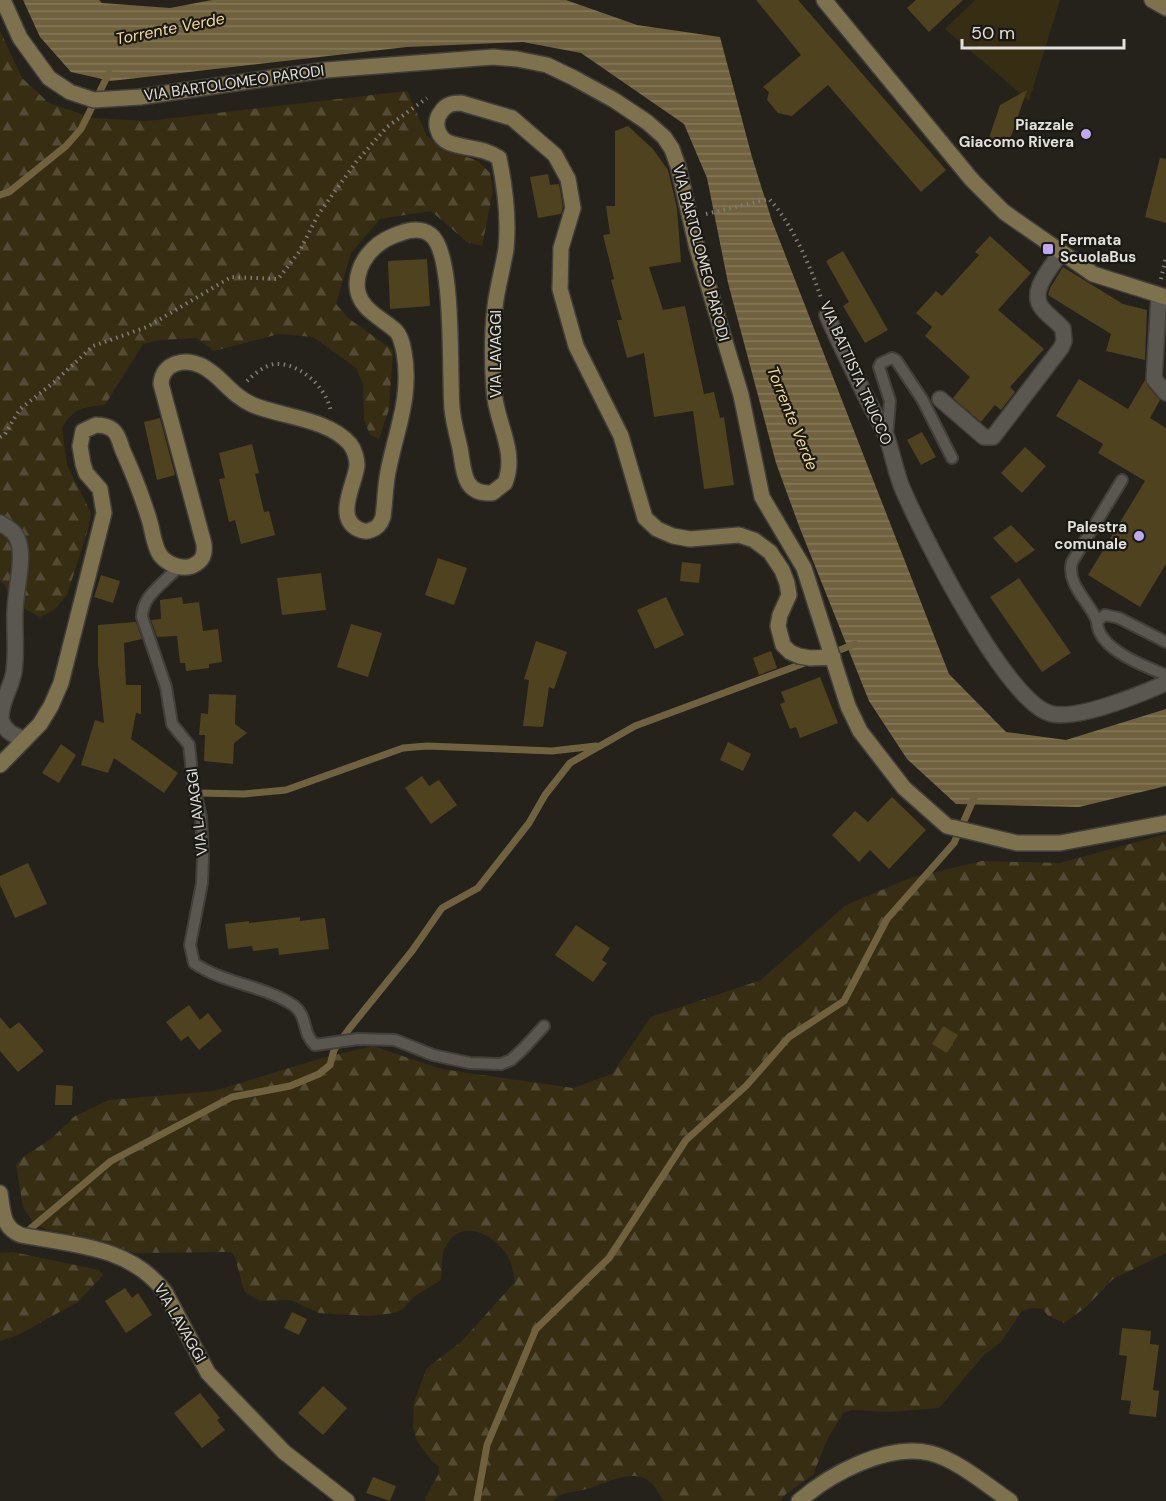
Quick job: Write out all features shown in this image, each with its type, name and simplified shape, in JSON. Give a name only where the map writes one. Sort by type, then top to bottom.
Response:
[{"type":"street","name":"VIA BARTOLOMEO PARODI","points":[[3,0],[20,38],[49,78],[70,93],[94,100],[140,97],[326,70],[493,57],[547,65],[614,100],[656,129],[672,149],[678,166],[697,248],[741,395],[762,497],[804,568],[848,706],[860,731],[904,788],[947,826],[1017,843],[1060,843],[1166,823]]},
{"type":"street","points":[[824,0],[972,180],[1004,212],[1093,274],[1162,297],[1154,379],[1166,393]]},
{"type":"street","points":[[1152,0],[1166,8]]},
{"type":"street","name":"VIA LAVAGGI","points":[[178,567],[190,567],[200,562],[205,553],[161,384],[165,369],[172,364],[201,366],[215,375],[239,399],[269,412],[333,430],[351,445],[356,455],[357,466],[347,501],[351,522],[360,530],[372,530],[381,523],[388,472],[402,421],[407,382],[404,350],[397,332],[374,316],[361,301],[357,286],[359,270],[367,254],[387,238],[408,230],[424,230],[440,244],[447,276],[452,409],[463,473],[470,485],[480,492],[492,493],[505,483],[509,454],[493,387],[495,308],[506,247],[505,187],[499,158],[490,152],[450,143],[440,134],[437,121],[443,109],[455,103],[461,103],[512,118],[555,155],[568,179],[573,208],[561,248],[560,289],[576,346],[621,436],[645,518],[657,529],[672,537],[698,539],[739,535],[754,540],[770,552],[782,570],[787,583],[789,595],[778,626],[783,645],[790,652],[799,656],[832,657]]},
{"type":"street","points":[[940,399],[984,437],[993,437],[1064,341],[1063,329],[1043,310],[1037,299],[1038,291],[1061,252]]},
{"type":"street","name":"VIA BATTISTA TRUCCO","points":[[827,315],[887,437],[902,489],[951,586],[997,662],[1034,704],[1046,713],[1064,716],[1132,698],[1166,683]]},
{"type":"street","points":[[0,765],[40,724],[61,683],[104,513],[100,489],[86,474],[81,455],[81,437],[83,431],[88,427],[96,424],[105,426],[117,434],[135,476],[159,554],[167,562],[178,567]]},
{"type":"street","points":[[0,523],[11,530],[17,538],[20,558],[15,611],[14,670],[12,682],[3,701],[1,717],[10,734],[24,739]]},
{"type":"street","name":"VIA LAVAGGI","points":[[0,1193],[7,1226],[12,1232],[96,1248],[115,1254],[146,1271],[165,1292],[208,1373],[284,1452],[347,1501]]},
{"type":"street","points":[[799,1501],[838,1472],[867,1461],[904,1452],[931,1453],[954,1463],[1010,1501]]},
{"type":"lane","points":[[887,437],[890,401],[879,367],[881,363],[892,358],[896,360],[922,399],[952,458]]},
{"type":"lane","points":[[1122,480],[1072,562],[1071,568],[1082,597],[1091,609],[1099,632],[1106,643],[1136,662],[1166,675]]},
{"type":"lane","name":"VIA LAVAGGI","points":[[178,567],[169,579],[146,600],[142,608],[142,617],[166,687],[172,724],[189,745],[193,782],[201,817],[202,883],[190,945],[194,963],[209,972],[276,996],[293,1006],[303,1017],[308,1038],[315,1045],[358,1039],[395,1040],[433,1055],[470,1063],[501,1064],[511,1060],[544,1026]]},
{"type":"lane","points":[[1097,621],[1105,615],[1111,615],[1166,642]]},
{"type":"path","points":[[0,436],[4,434],[20,409],[53,383],[93,346],[147,327],[231,277],[278,279],[299,252],[318,215],[356,162],[387,127],[433,94]]},
{"type":"path","name":"VIA BATTISTA TRUCCO","points":[[706,214],[769,199],[777,206],[790,228],[818,288],[827,315]]},
{"type":"path","points":[[234,395],[249,378],[273,364],[296,369],[309,377],[326,396],[331,408],[333,430]]},
{"type":"green space","points":[[975,0],[1060,0],[1029,101],[945,29]]},
{"type":"green space","points":[[0,31],[22,78],[49,103],[93,118],[147,121],[407,91],[427,136],[442,148],[478,161],[490,173],[493,191],[482,246],[467,242],[431,211],[380,219],[351,253],[336,304],[348,318],[393,350],[389,409],[379,439],[370,435],[364,420],[363,384],[356,368],[313,337],[279,334],[214,351],[196,338],[161,340],[143,344],[105,405],[75,412],[62,428],[67,465],[91,513],[67,595],[55,609],[40,617],[12,602],[4,584],[0,581]]},
{"type":"green space","points":[[1166,834],[1166,1253],[1113,1279],[1086,1307],[1064,1323],[1048,1316],[1043,1309],[1032,1308],[1022,1311],[1001,1342],[984,1355],[939,1408],[889,1412],[851,1410],[843,1413],[827,1440],[813,1475],[780,1501],[663,1501],[646,1479],[628,1476],[563,1494],[553,1501],[426,1501],[425,1498],[438,1475],[439,1466],[432,1461],[417,1441],[413,1428],[414,1402],[427,1368],[462,1341],[515,1282],[507,1255],[501,1247],[485,1235],[467,1231],[451,1238],[442,1259],[441,1280],[415,1296],[402,1310],[369,1316],[319,1313],[290,1300],[262,1301],[254,1298],[244,1291],[235,1257],[231,1252],[135,1253],[102,1241],[48,1230],[34,1224],[23,1207],[16,1165],[23,1157],[52,1138],[75,1116],[109,1100],[214,1091],[322,1058],[373,1046],[441,1069],[573,1088],[612,1074],[651,1017],[761,980],[846,905],[910,878],[982,861],[1060,863]]},
{"type":"green space","points":[[13,1252],[99,1270],[103,1275],[78,1302],[16,1336],[0,1341],[0,1253]]},
{"type":"water","name":"Torrente Verde","points":[[23,0],[99,0],[102,3],[170,8],[212,0],[566,0],[637,25],[720,37],[752,157],[772,221],[949,674],[1006,732],[1066,740],[1166,709],[1166,786],[1079,807],[956,804],[907,759],[869,701],[776,463],[728,283],[707,178],[684,124],[581,53],[523,42],[407,47],[111,81],[71,72],[40,37]]},
{"type":"building","points":[[756,0],[798,0],[946,170],[921,192],[828,85],[792,116],[778,113],[767,100],[769,92],[763,87],[801,55]]},
{"type":"building","points":[[916,0],[963,0],[929,32],[907,8]]},
{"type":"building","points":[[1027,90],[1007,148],[988,141],[1000,105]]},
{"type":"building","points":[[628,126],[653,149],[668,170],[677,208],[681,262],[649,267],[663,310],[685,306],[704,394],[714,392],[720,418],[724,417],[734,485],[704,489],[693,411],[654,417],[644,353],[627,358],[617,320],[622,320],[611,280],[614,279],[603,235],[610,234],[606,206],[615,206],[615,131]]},
{"type":"building","points":[[1160,158],[1166,159],[1166,223],[1145,217]]},
{"type":"building","points":[[548,174],[550,185],[559,184],[563,207],[561,214],[538,218],[530,177]]},
{"type":"building","points":[[990,236],[1031,273],[998,310],[1044,349],[1010,387],[1015,392],[1001,410],[995,405],[981,422],[953,398],[970,377],[925,336],[932,327],[916,313],[936,291],[942,296],[979,255],[975,252]]},
{"type":"building","points":[[843,251],[888,330],[865,343],[843,306],[849,302],[826,261]]},
{"type":"building","points":[[427,259],[430,306],[390,309],[388,261]]},
{"type":"building","points":[[1063,267],[1123,304],[1147,310],[1145,360],[1106,351],[1111,334],[1048,295]]},
{"type":"building","points":[[1079,379],[1128,409],[1145,380],[1160,400],[1150,418],[1166,428],[1166,564],[1140,607],[1088,575],[1145,481],[1098,453],[1103,444],[1056,416]]},
{"type":"building","points":[[160,418],[175,475],[157,480],[144,422]]},
{"type":"building","points":[[922,432],[936,457],[921,465],[907,440]]},
{"type":"building","points":[[252,444],[259,473],[255,474],[264,512],[269,511],[275,535],[241,544],[235,520],[229,522],[219,479],[225,478],[219,453]]},
{"type":"building","points":[[1025,447],[1046,466],[1022,493],[1001,473]]},
{"type":"building","points":[[1011,525],[1035,550],[1016,563],[993,538]]},
{"type":"building","points":[[438,558],[467,568],[454,605],[425,595]]},
{"type":"building","points":[[682,562],[701,564],[699,583],[680,581]]},
{"type":"building","points":[[321,573],[326,610],[282,615],[277,578]]},
{"type":"building","points":[[101,575],[120,581],[113,603],[94,597]]},
{"type":"building","points":[[1019,578],[1071,653],[1042,672],[990,597]]},
{"type":"building","points":[[182,597],[183,604],[199,602],[203,631],[218,629],[222,662],[209,664],[209,668],[186,671],[185,663],[180,663],[177,636],[157,637],[151,620],[161,619],[160,600]]},
{"type":"building","points":[[666,597],[684,635],[655,649],[637,610]]},
{"type":"building","points":[[136,622],[142,639],[124,643],[126,685],[141,685],[141,714],[136,713],[131,739],[178,773],[164,793],[114,758],[108,773],[81,765],[95,720],[104,723],[98,664],[98,625]]},
{"type":"building","points":[[351,624],[382,633],[368,677],[337,667]]},
{"type":"building","points":[[536,641],[567,652],[554,689],[549,687],[543,727],[523,726],[529,680],[524,679]]},
{"type":"building","points":[[771,651],[777,668],[759,675],[753,658]]},
{"type":"building","points":[[820,677],[838,723],[800,738],[796,727],[790,729],[780,704],[785,702],[781,692]]},
{"type":"building","points":[[209,694],[236,695],[235,724],[247,733],[234,743],[233,764],[204,761],[205,735],[199,735],[201,713],[208,714]]},
{"type":"building","points":[[728,742],[751,754],[743,771],[720,760]]},
{"type":"building","points":[[61,744],[76,755],[59,783],[42,773]]},
{"type":"building","points":[[422,776],[429,786],[439,780],[457,805],[431,824],[405,788]]},
{"type":"building","points":[[892,797],[926,830],[889,869],[870,850],[859,862],[832,835],[855,811],[868,822]]},
{"type":"building","points":[[28,863],[47,904],[15,918],[0,885],[0,876]]},
{"type":"building","points":[[300,917],[300,921],[325,918],[329,949],[279,955],[278,948],[253,951],[252,946],[228,949],[225,924]]},
{"type":"building","points":[[576,925],[610,948],[602,960],[607,963],[593,982],[555,955]]},
{"type":"building","points":[[189,1005],[200,1020],[208,1013],[222,1031],[199,1050],[188,1036],[181,1041],[166,1022]]},
{"type":"building","points":[[0,1017],[10,1029],[19,1022],[44,1051],[18,1072],[0,1051]]},
{"type":"building","points":[[943,1026],[958,1035],[947,1053],[932,1044]]},
{"type":"building","points":[[56,1085],[73,1086],[72,1105],[55,1105]]},
{"type":"building","points":[[125,1288],[132,1298],[138,1293],[152,1315],[126,1333],[105,1301]]},
{"type":"building","points":[[292,1312],[307,1319],[299,1335],[284,1328]]},
{"type":"building","points":[[1122,1328],[1151,1331],[1150,1344],[1159,1345],[1153,1390],[1159,1391],[1156,1417],[1129,1414],[1131,1401],[1121,1400],[1127,1356],[1119,1355]]},
{"type":"building","points":[[323,1386],[347,1408],[323,1435],[298,1413]]},
{"type":"building","points":[[200,1393],[220,1418],[217,1420],[225,1430],[202,1448],[174,1413]]},
{"type":"building","points":[[373,1477],[396,1486],[390,1501],[366,1493]]},
{"type":"waterway","points":[[0,195],[9,192],[66,146],[81,129],[109,73]]},
{"type":"waterway","points":[[832,653],[855,644]]},
{"type":"waterway","points":[[30,1229],[111,1161],[232,1097],[290,1086],[319,1074],[330,1065],[334,1050],[412,951],[442,908],[478,888],[529,823],[545,795],[570,763],[635,726],[810,661]]},
{"type":"waterway","points":[[199,793],[244,794],[286,790],[403,748],[427,746],[552,751],[596,746]]},
{"type":"waterway","points":[[477,1501],[487,1445],[536,1329],[609,1258],[686,1140],[746,1086],[789,1037],[844,1001],[887,919],[954,843],[975,796]]},
{"type":"place","name":"Piazzale Giacomo Rivera","points":[[1086,134]]},
{"type":"place","name":"Fermata ScuolaBus","points":[[1048,249]]},
{"type":"place","name":"Palestra comunale","points":[[1139,536]]}]
